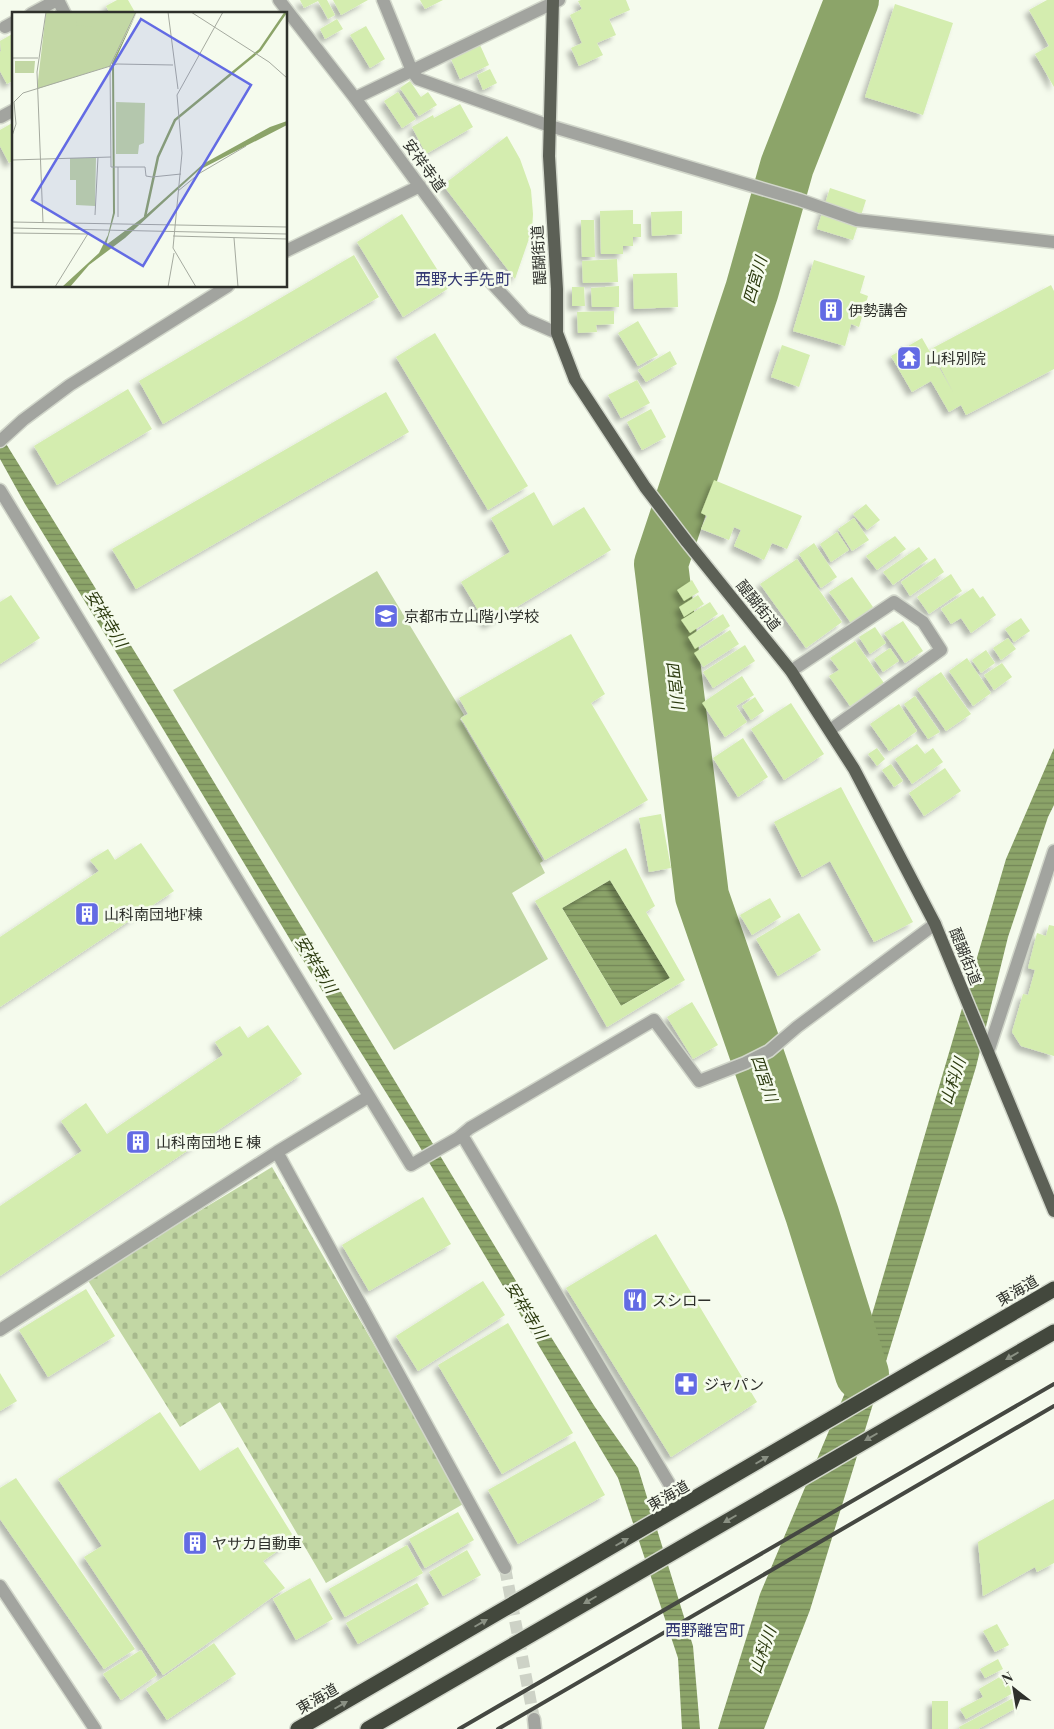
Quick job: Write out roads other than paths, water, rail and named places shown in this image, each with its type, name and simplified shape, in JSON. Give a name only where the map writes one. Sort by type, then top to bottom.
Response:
[{"type":"highway","name":"東海道","points":[[298,1729],[1054,1289]]},
{"type":"highway","points":[[368,1729],[1054,1332]]},
{"type":"main road","name":"醍醐街道","points":[[555,1],[549,156],[557,289],[557,333],[575,380],[645,487],[791,671],[854,769],[934,924],[1054,1211]]},
{"type":"street","points":[[35,12],[58,0],[64,12]]},
{"type":"street","name":"安祥寺道","points":[[279,0],[355,98],[493,285],[525,319],[557,333]]},
{"type":"street","points":[[383,0],[412,72],[418,79],[550,126],[768,190],[857,220],[1054,242]]},
{"type":"street","points":[[355,98],[555,1]]},
{"type":"street","points":[[1,117],[12,111]]},
{"type":"street","points":[[288,250],[420,186]]},
{"type":"street","points":[[0,441],[23,420],[70,385],[225,288]]},
{"type":"street","points":[[0,490],[411,1165],[470,1128],[654,1020],[699,1081],[745,1064],[769,1051],[797,1027],[934,924]]},
{"type":"street","points":[[791,671],[894,602],[923,622],[941,650],[830,730]]},
{"type":"street","points":[[988,1052],[1054,851]]},
{"type":"street","points":[[0,1330],[277,1152],[368,1097]]},
{"type":"street","points":[[460,1136],[670,1485]]},
{"type":"street","points":[[277,1152],[505,1568]]},
{"type":"street","points":[[0,1586],[95,1729]]},
{"type":"water","name":"安祥寺川","points":[[0,434],[151,678],[519,1286],[595,1407],[638,1468],[693,1646],[700,1729],[682,1729],[678,1658],[618,1478],[412,1134],[291,941],[25,504],[0,459]]},
{"type":"water","name":"山科川","points":[[1054,748],[1054,805],[1048,817],[1008,937],[976,1067],[810,1610],[764,1729],[718,1729],[760,1594],[858,1362],[1006,859]]},
{"type":"water","points":[[610,880],[670,978],[621,1006],[562,908]]},
{"type":"waterway","name":"四宮川","points":[[852,0],[787,166],[752,290],[661,564],[702,896],[812,1214],[862,1374]]},
{"type":"tunnel","points":[[505,1568],[534,1719]]},
{"type":"railway","points":[[459,1729],[1054,1384]]},
{"type":"railway","points":[[498,1729],[1054,1406]]},
{"type":"place","name":"伊勢講舎","points":[[831,310]]},
{"type":"place","name":"山科別院","points":[[909,358]]},
{"type":"place","name":"京都市立山階小学校","points":[[386,616]]},
{"type":"place","name":"山科南団地F棟","points":[[87,914]]},
{"type":"place","name":"山科南団地Ｅ棟","points":[[138,1142]]},
{"type":"place","name":"スシロー","points":[[635,1300]]},
{"type":"place","name":"ジャパン","points":[[686,1384]]},
{"type":"place","name":"ヤサカ自動車","points":[[195,1543]]},
{"type":"district","name":"西野大手先町","points":[[463,278]]},
{"type":"district","name":"西野離宮町","points":[[705,1629]]}]
